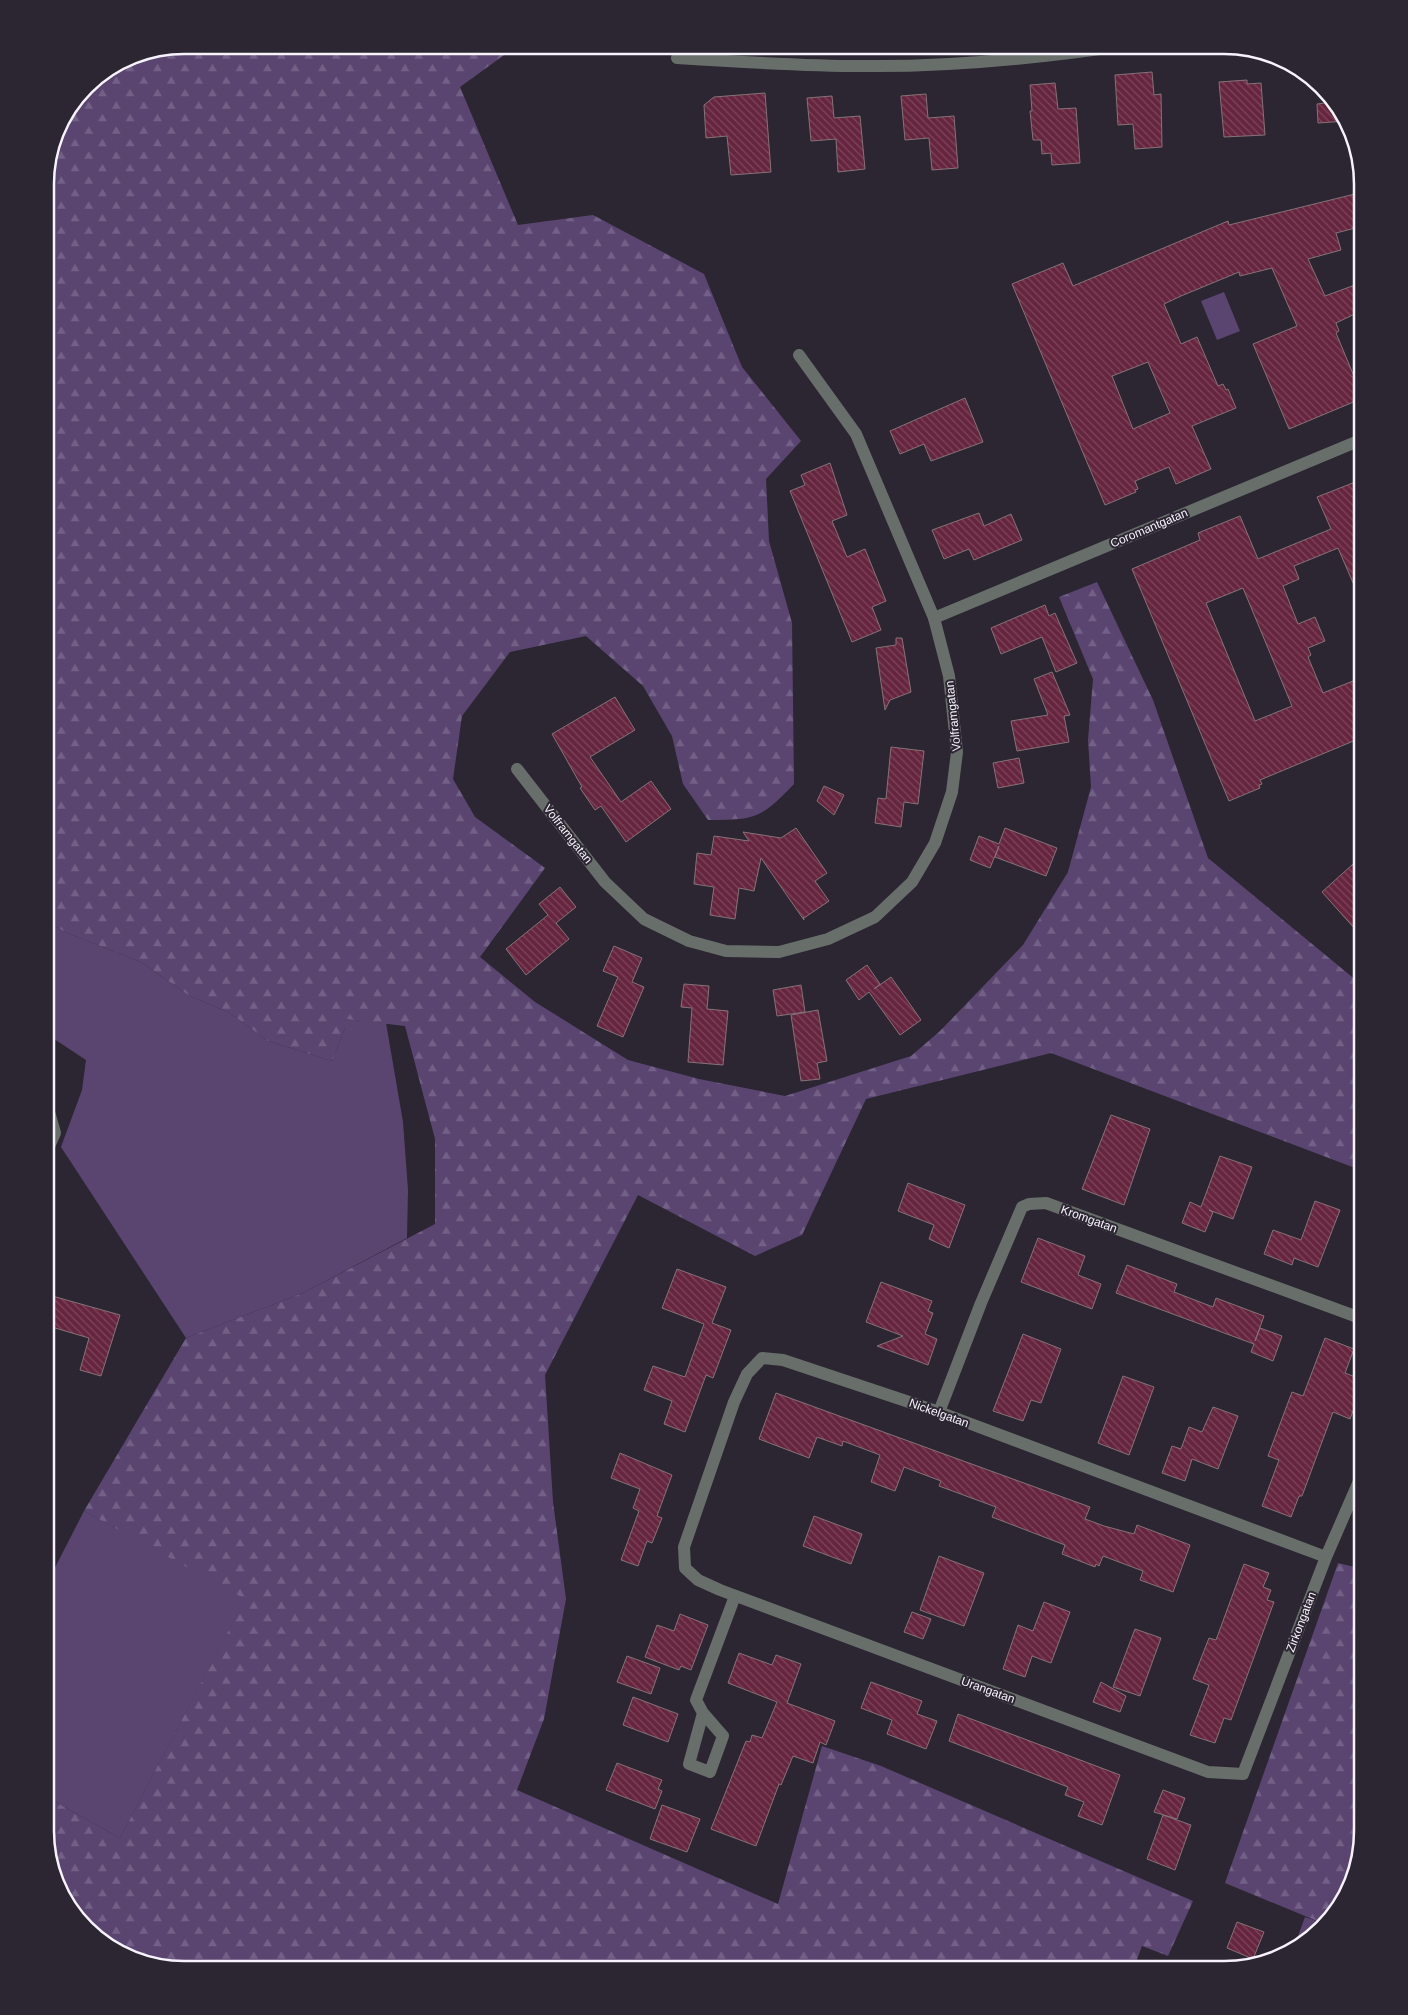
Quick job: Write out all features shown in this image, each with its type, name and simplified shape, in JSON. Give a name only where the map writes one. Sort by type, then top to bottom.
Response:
[{"type":"street","points":[[677,58],[865,66],[955,64],[1061,54]]},
{"type":"street","name":"Volframgatan","points":[[517,769],[605,882],[644,919],[689,941],[726,951],[779,952],[828,939],[876,917],[912,882],[935,843],[949,800],[957,752],[949,676],[934,618],[856,434],[799,354]]},
{"type":"street","name":"Coromantgatan","points":[[934,618],[1354,443]]},
{"type":"street","name":"Kromgatan","points":[[938,1412],[981,1303],[1022,1207],[1029,1204],[1046,1204],[1354,1316]]},
{"type":"street","name":"Nickelgatan","points":[[685,1568],[684,1547],[734,1402],[746,1374],[762,1358],[783,1360],[938,1412],[1326,1557]]},
{"type":"street","name":"Zirkongatan","points":[[1243,1774],[1326,1557],[1354,1493]]},
{"type":"street","name":"Urangatan","points":[[685,1568],[698,1580],[735,1596],[1208,1772],[1243,1774]]},
{"type":"street","points":[[703,1713],[696,1700],[735,1596]]},
{"type":"green space","points":[[506,54],[460,87],[518,225],[593,215],[704,274],[742,367],[801,441],[766,479],[769,541],[792,623],[794,784],[765,811],[756,815],[747,818],[708,820],[683,784],[672,736],[643,686],[586,636],[510,652],[462,716],[453,779],[475,817],[545,868],[480,957],[535,1002],[628,1060],[699,1079],[785,1096],[911,1056],[940,1031],[1023,945],[1068,872],[1091,787],[1088,740],[1093,679],[1059,597],[1097,582],[1153,700],[1208,858],[1354,979],[1354,1168],[1051,1053],[866,1099],[802,1235],[755,1256],[638,1195],[545,1375],[553,1502],[566,1599],[544,1719],[517,1790],[778,1904],[822,1746],[881,1766],[1193,1901],[1168,1956],[1142,1946],[1136,1961],[175,1961],[150,1957],[134,1951],[119,1944],[92,1923],[71,1896],[58,1865],[55,1848],[54,1801],[120,1838],[245,1599],[84,1511],[186,1338],[303,1293],[435,1224],[435,1139],[405,1026],[345,1019],[345,1028],[332,1061],[268,1041],[230,1013],[188,995],[141,962],[67,933],[54,926],[54,175],[58,150],[67,126],[92,92],[119,71],[150,58],[167,55]]},
{"type":"green space","points":[[1224,292],[1240,331],[1217,340],[1201,301]]},
{"type":"green space","points":[[54,926],[67,933],[141,962],[188,995],[230,1013],[268,1041],[332,1061],[345,1028],[345,1019],[386,1023],[403,1122],[408,1190],[407,1238],[303,1293],[186,1338],[61,1147],[82,1090],[86,1060],[54,1039]]},
{"type":"green space","points":[[84,1511],[246,1598],[120,1838],[54,1801],[54,1569]]},
{"type":"green space","points":[[1338,1563],[1354,1567],[1354,1831],[1350,1865],[1344,1881],[1337,1896],[1318,1921],[1225,1883]]},
{"type":"green space","points":[[1305,1917],[1317,1921],[1303,1934],[1297,1938]]},
{"type":"building","points":[[1152,72],[1154,95],[1161,94],[1162,147],[1135,149],[1133,124],[1118,125],[1115,75]]},
{"type":"building","points":[[1247,80],[1247,84],[1261,83],[1265,135],[1224,137],[1219,82]]},
{"type":"building","points":[[1055,83],[1058,109],[1076,108],[1080,163],[1052,165],[1051,153],[1042,154],[1041,140],[1033,140],[1030,85]]},
{"type":"building","points":[[765,93],[771,172],[731,175],[727,136],[706,138],[704,105],[714,97]]},
{"type":"building","points":[[926,94],[928,118],[954,116],[958,168],[932,170],[929,138],[905,140],[901,96]]},
{"type":"building","points":[[832,96],[834,118],[860,116],[865,169],[838,172],[836,139],[811,141],[807,98]]},
{"type":"building","points":[[1325,103],[1338,122],[1318,123],[1317,104]]},
{"type":"building","points":[[1354,194],[1354,228],[1336,233],[1341,250],[1308,259],[1325,296],[1354,285],[1354,314],[1336,323],[1339,331],[1336,333],[1354,376],[1354,402],[1289,429],[1253,344],[1297,326],[1272,268],[1240,276],[1239,272],[1181,296],[1164,304],[1181,344],[1197,337],[1218,386],[1223,384],[1226,390],[1228,389],[1236,408],[1192,426],[1211,469],[1176,484],[1169,467],[1135,481],[1138,489],[1135,490],[1136,492],[1105,505],[1012,284],[1063,263],[1073,286],[1228,221],[1229,225]],"holes":[[[1148,362],[1170,413],[1133,429],[1112,376]]]},
{"type":"building","points":[[965,398],[983,442],[931,461],[924,444],[900,454],[890,431]]},
{"type":"building","points":[[830,463],[847,515],[832,521],[847,557],[865,549],[886,601],[872,607],[881,630],[852,642],[790,491],[805,485],[801,475]]},
{"type":"building","points":[[1354,483],[1354,585],[1338,548],[1294,566],[1299,579],[1283,586],[1298,624],[1315,617],[1325,641],[1308,648],[1311,655],[1308,657],[1323,693],[1354,681],[1354,741],[1260,780],[1262,784],[1259,785],[1260,788],[1229,801],[1132,569],[1200,540],[1198,533],[1240,516],[1258,559],[1331,529],[1317,497]],"holes":[[[1243,588],[1292,706],[1255,721],[1206,603]]]},
{"type":"building","points":[[979,513],[984,526],[1011,514],[1022,540],[974,560],[969,549],[944,559],[932,530]]},
{"type":"building","points":[[1045,605],[1049,616],[1055,613],[1077,663],[1056,672],[1042,637],[1001,654],[991,628]]},
{"type":"building","points":[[896,638],[902,638],[911,692],[890,700],[885,710],[876,648],[896,645]]},
{"type":"building","points":[[1052,672],[1070,715],[1064,716],[1069,742],[1017,751],[1011,721],[1048,715],[1034,679]]},
{"type":"building","points":[[615,697],[635,730],[590,757],[621,802],[651,781],[671,809],[626,842],[601,806],[595,810],[580,788],[582,787],[552,734]]},
{"type":"building","points":[[891,747],[924,751],[918,804],[904,802],[901,827],[875,823],[878,798],[886,799]]},
{"type":"building","points":[[1019,758],[1024,783],[998,788],[993,763]]},
{"type":"building","points":[[824,786],[844,795],[834,815],[817,801]]},
{"type":"building","points":[[796,828],[827,873],[815,881],[829,901],[803,917],[804,920],[761,858],[754,891],[739,888],[735,919],[710,915],[714,887],[694,884],[697,853],[711,855],[714,836],[749,841],[743,832],[781,838]]},
{"type":"building","points":[[1005,828],[1057,848],[1046,876],[995,857],[999,846],[990,868],[970,860],[979,836],[999,844]]},
{"type":"building","points":[[1354,863],[1354,928],[1322,892]]},
{"type":"building","points":[[560,887],[576,907],[556,923],[569,939],[526,975],[506,949],[548,915],[539,904]]},
{"type":"building","points":[[614,946],[642,958],[632,982],[644,987],[623,1037],[597,1026],[618,977],[603,971]]},
{"type":"building","points":[[867,965],[880,984],[874,989],[891,977],[921,1020],[900,1035],[869,992],[859,1000],[846,980]]},
{"type":"building","points":[[684,984],[709,986],[707,1009],[728,1011],[723,1065],[688,1062],[692,1008],[681,1007]]},
{"type":"building","points":[[801,985],[805,1012],[777,1016],[773,990]]},
{"type":"building","points":[[818,1010],[827,1061],[817,1063],[820,1079],[801,1081],[791,1015]]},
{"type":"building","points":[[1111,1115],[1150,1129],[1124,1205],[1082,1189]]},
{"type":"building","points":[[1220,1156],[1252,1167],[1233,1219],[1209,1210],[1213,1212],[1205,1232],[1182,1223],[1190,1202],[1201,1207]]},
{"type":"building","points":[[908,1183],[965,1205],[949,1248],[929,1239],[934,1225],[898,1211]]},
{"type":"building","points":[[1315,1201],[1340,1210],[1318,1267],[1294,1258],[1292,1265],[1264,1254],[1273,1230],[1301,1240]]},
{"type":"building","points":[[1038,1238],[1085,1256],[1078,1275],[1101,1284],[1092,1309],[1021,1282]]},
{"type":"building","points":[[1127,1265],[1177,1284],[1174,1292],[1213,1307],[1216,1298],[1264,1316],[1255,1341],[1260,1328],[1282,1336],[1273,1361],[1251,1352],[1254,1344],[1116,1293]]},
{"type":"building","points":[[677,1269],[726,1287],[712,1323],[731,1330],[713,1378],[706,1375],[685,1432],[664,1424],[672,1401],[644,1390],[653,1366],[685,1377],[704,1324],[662,1308]]},
{"type":"building","points":[[881,1282],[932,1301],[928,1311],[933,1313],[925,1334],[937,1339],[928,1365],[877,1346],[903,1336],[866,1322]]},
{"type":"building","points":[[54,1297],[120,1315],[101,1376],[80,1370],[89,1338],[54,1328]]},
{"type":"building","points":[[1023,1334],[1061,1349],[1041,1403],[1031,1400],[1023,1421],[993,1411]]},
{"type":"building","points":[[1325,1338],[1354,1349],[1345,1373],[1354,1376],[1354,1408],[1350,1419],[1333,1412],[1302,1496],[1299,1496],[1291,1517],[1262,1506],[1279,1460],[1268,1456],[1292,1392],[1303,1396]]},
{"type":"building","points":[[1123,1376],[1154,1387],[1129,1455],[1098,1443]]},
{"type":"building","points":[[776,1393],[1090,1507],[1085,1519],[1104,1526],[1134,1534],[1137,1525],[1190,1545],[1173,1592],[1140,1580],[1143,1571],[1103,1556],[1099,1566],[1096,1564],[1095,1567],[1062,1554],[1065,1545],[992,1517],[996,1507],[939,1486],[941,1481],[904,1467],[895,1491],[871,1482],[880,1455],[843,1441],[842,1446],[817,1437],[809,1458],[759,1439]]},
{"type":"building","points":[[1213,1407],[1238,1416],[1218,1469],[1192,1459],[1185,1481],[1162,1473],[1172,1446],[1181,1449],[1189,1427],[1202,1432]]},
{"type":"building","points":[[620,1453],[672,1475],[657,1516],[662,1518],[652,1543],[647,1541],[638,1566],[621,1560],[639,1511],[633,1508],[640,1489],[611,1478]]},
{"type":"building","points":[[814,1516],[862,1534],[851,1564],[803,1546]]},
{"type":"building","points":[[939,1556],[984,1573],[964,1626],[920,1610]]},
{"type":"building","points":[[1244,1564],[1269,1573],[1263,1587],[1271,1590],[1267,1600],[1274,1602],[1231,1720],[1224,1718],[1215,1743],[1190,1735],[1209,1685],[1193,1679],[1209,1638],[1216,1640]]},
{"type":"building","points":[[1044,1602],[1070,1612],[1051,1663],[1032,1656],[1025,1677],[1003,1669],[1018,1625],[1033,1631]]},
{"type":"building","points":[[912,1612],[931,1619],[923,1639],[904,1632]]},
{"type":"building","points":[[680,1614],[708,1625],[691,1670],[681,1666],[679,1670],[645,1657],[657,1625],[674,1631]]},
{"type":"building","points":[[1135,1629],[1161,1638],[1140,1696],[1113,1687]]},
{"type":"building","points":[[739,1653],[772,1665],[776,1655],[801,1664],[787,1703],[835,1721],[826,1745],[820,1742],[813,1763],[793,1756],[781,1785],[779,1784],[756,1846],[711,1829],[746,1741],[750,1742],[752,1735],[762,1738],[777,1702],[728,1683]]},
{"type":"building","points":[[627,1656],[660,1668],[651,1694],[617,1682]]},
{"type":"building","points":[[871,1682],[922,1701],[917,1714],[937,1721],[926,1749],[887,1734],[892,1720],[861,1708]]},
{"type":"building","points":[[1101,1682],[1126,1696],[1120,1712],[1093,1702]]},
{"type":"building","points":[[633,1697],[678,1714],[668,1742],[623,1725]]},
{"type":"building","points":[[958,1714],[1120,1775],[1102,1825],[1078,1816],[1084,1802],[1065,1795],[1068,1787],[949,1741]]},
{"type":"building","points":[[617,1763],[662,1780],[658,1789],[662,1791],[655,1809],[606,1790]]},
{"type":"building","points":[[1163,1790],[1185,1798],[1177,1819],[1154,1812]]},
{"type":"building","points":[[662,1805],[700,1819],[687,1852],[650,1839]]},
{"type":"building","points":[[1163,1815],[1191,1825],[1175,1870],[1147,1859]]},
{"type":"building","points":[[1237,1922],[1264,1932],[1253,1958],[1227,1948]]}]
